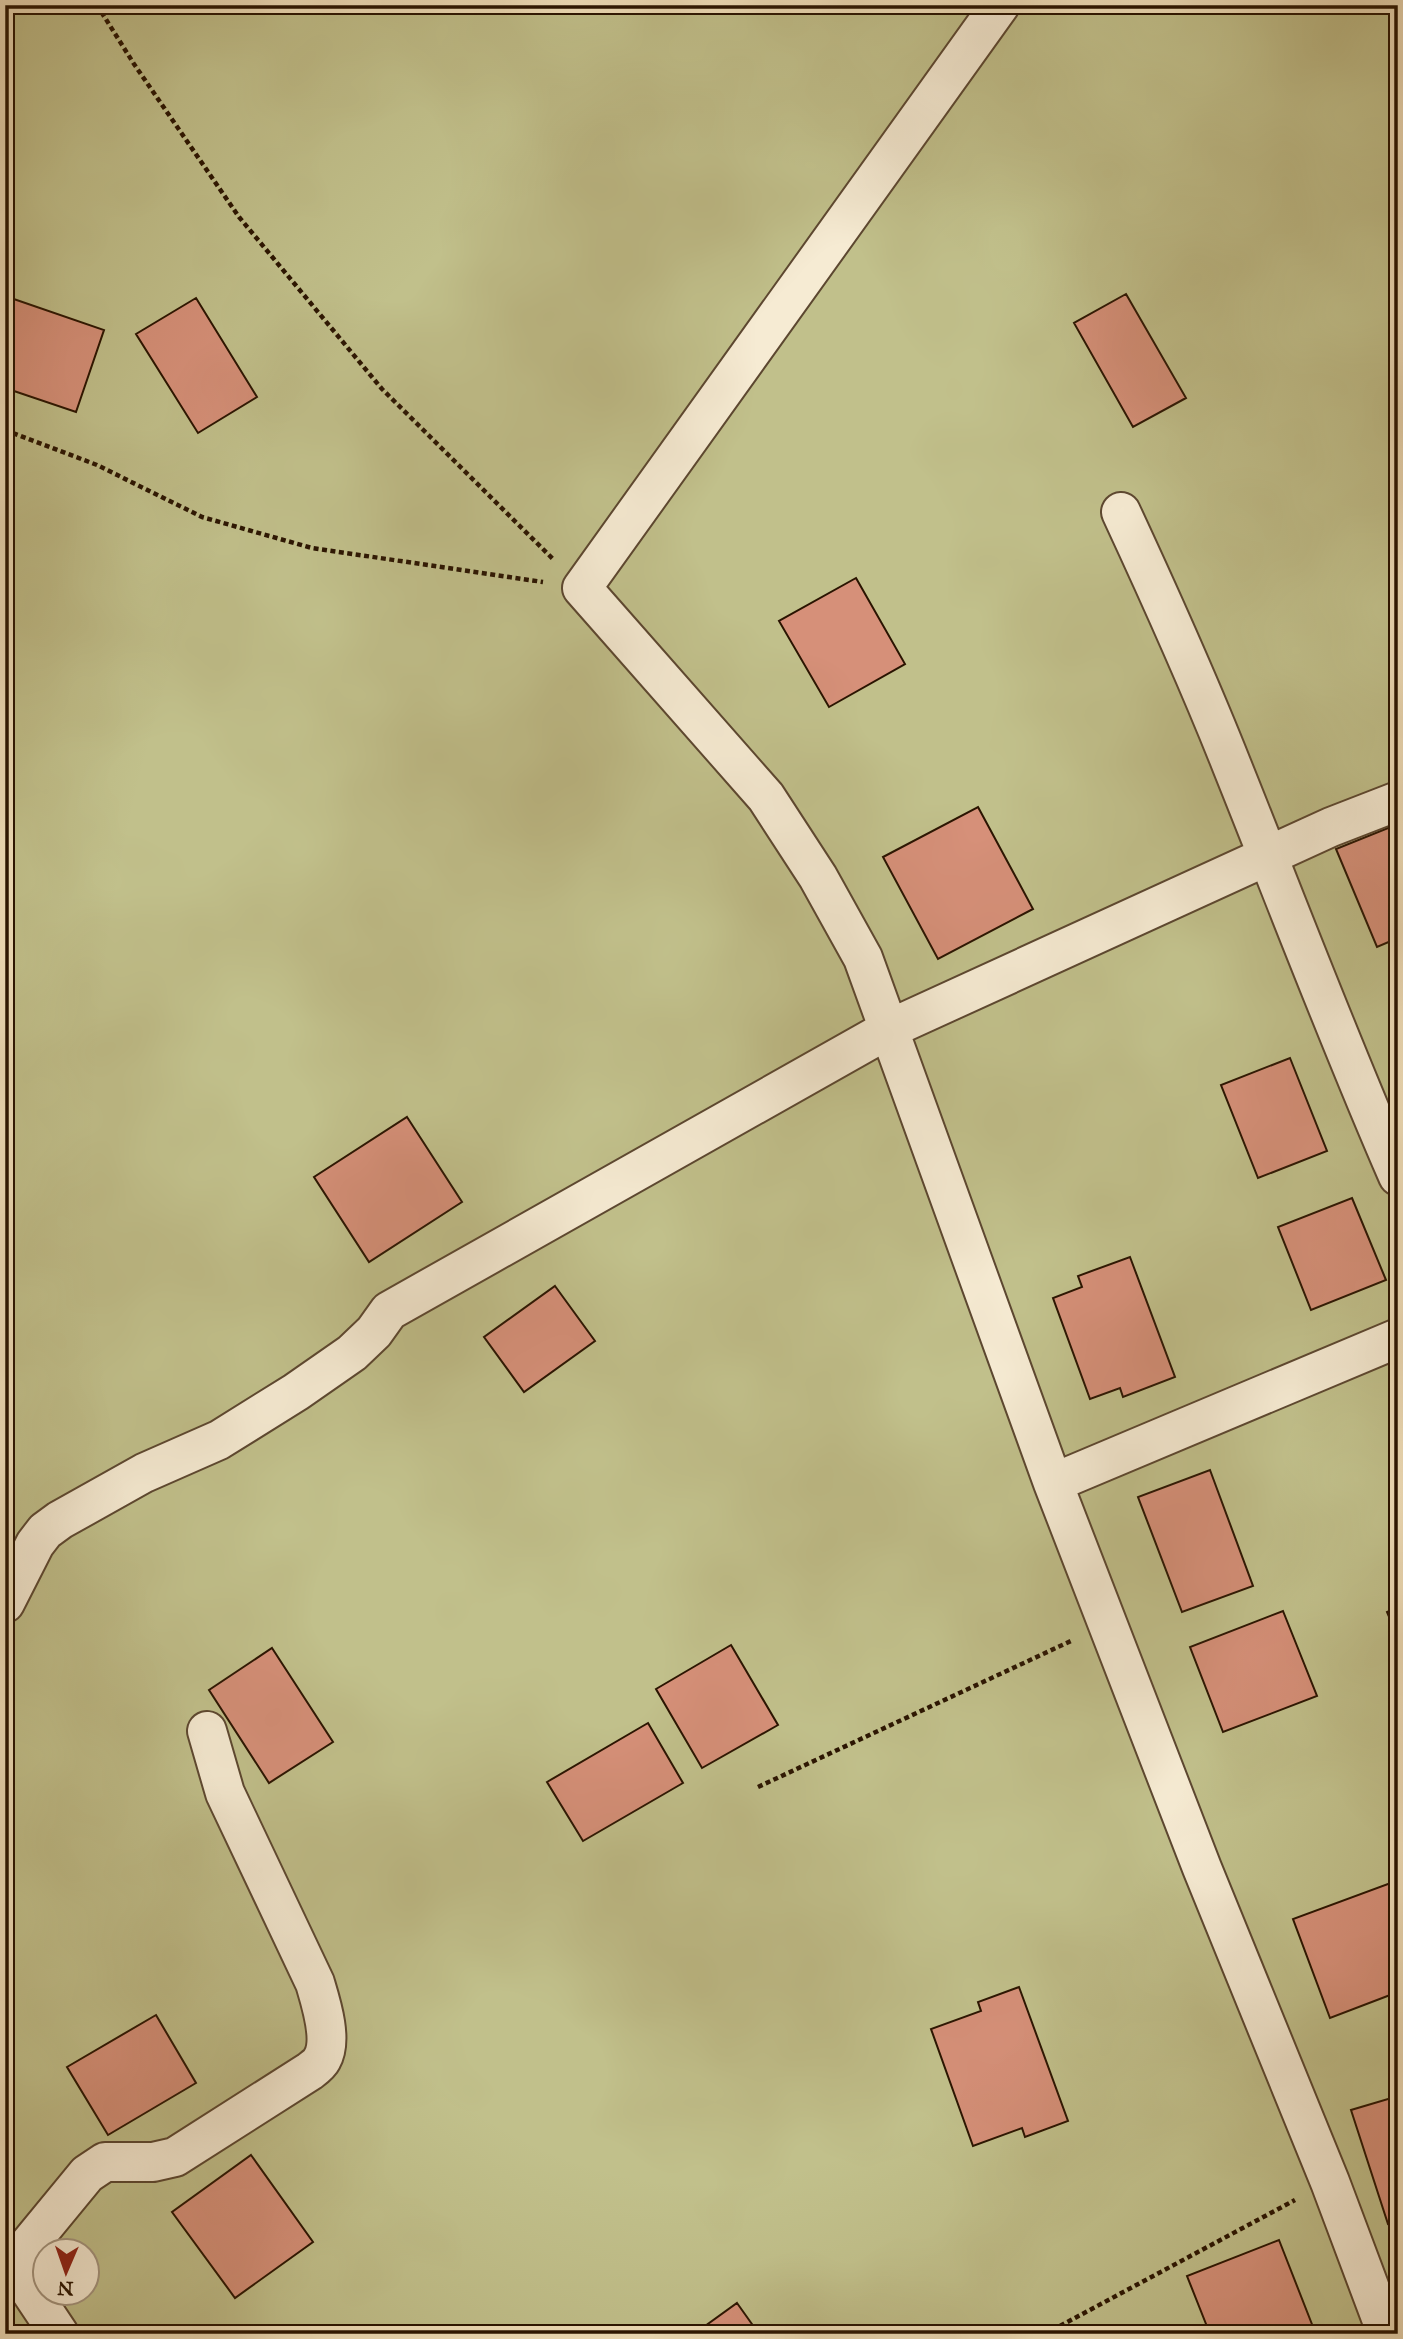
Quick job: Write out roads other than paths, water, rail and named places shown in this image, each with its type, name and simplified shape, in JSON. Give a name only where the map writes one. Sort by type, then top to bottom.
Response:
[{"type":"street","points":[[1000,5],[582,588],[766,797],[818,877],[863,958],[1053,1483],[1387,2334]]},
{"type":"street","points":[[1121,512],[1183,647],[1398,1176]]},
{"type":"street","points":[[5,1603],[35,1544],[45,1531],[144,1473],[219,1440],[296,1392],[352,1353],[374,1332],[389,1311],[889,1029],[1331,827],[1398,801]]},
{"type":"street","points":[[1053,1483],[1398,1338]]},
{"type":"street","points":[[60,2334],[13,2277],[87,2174],[106,2162],[153,2162],[176,2157],[310,2071],[323,2059],[326,2036],[324,2015],[315,1983],[225,1793],[207,1731]]}]
